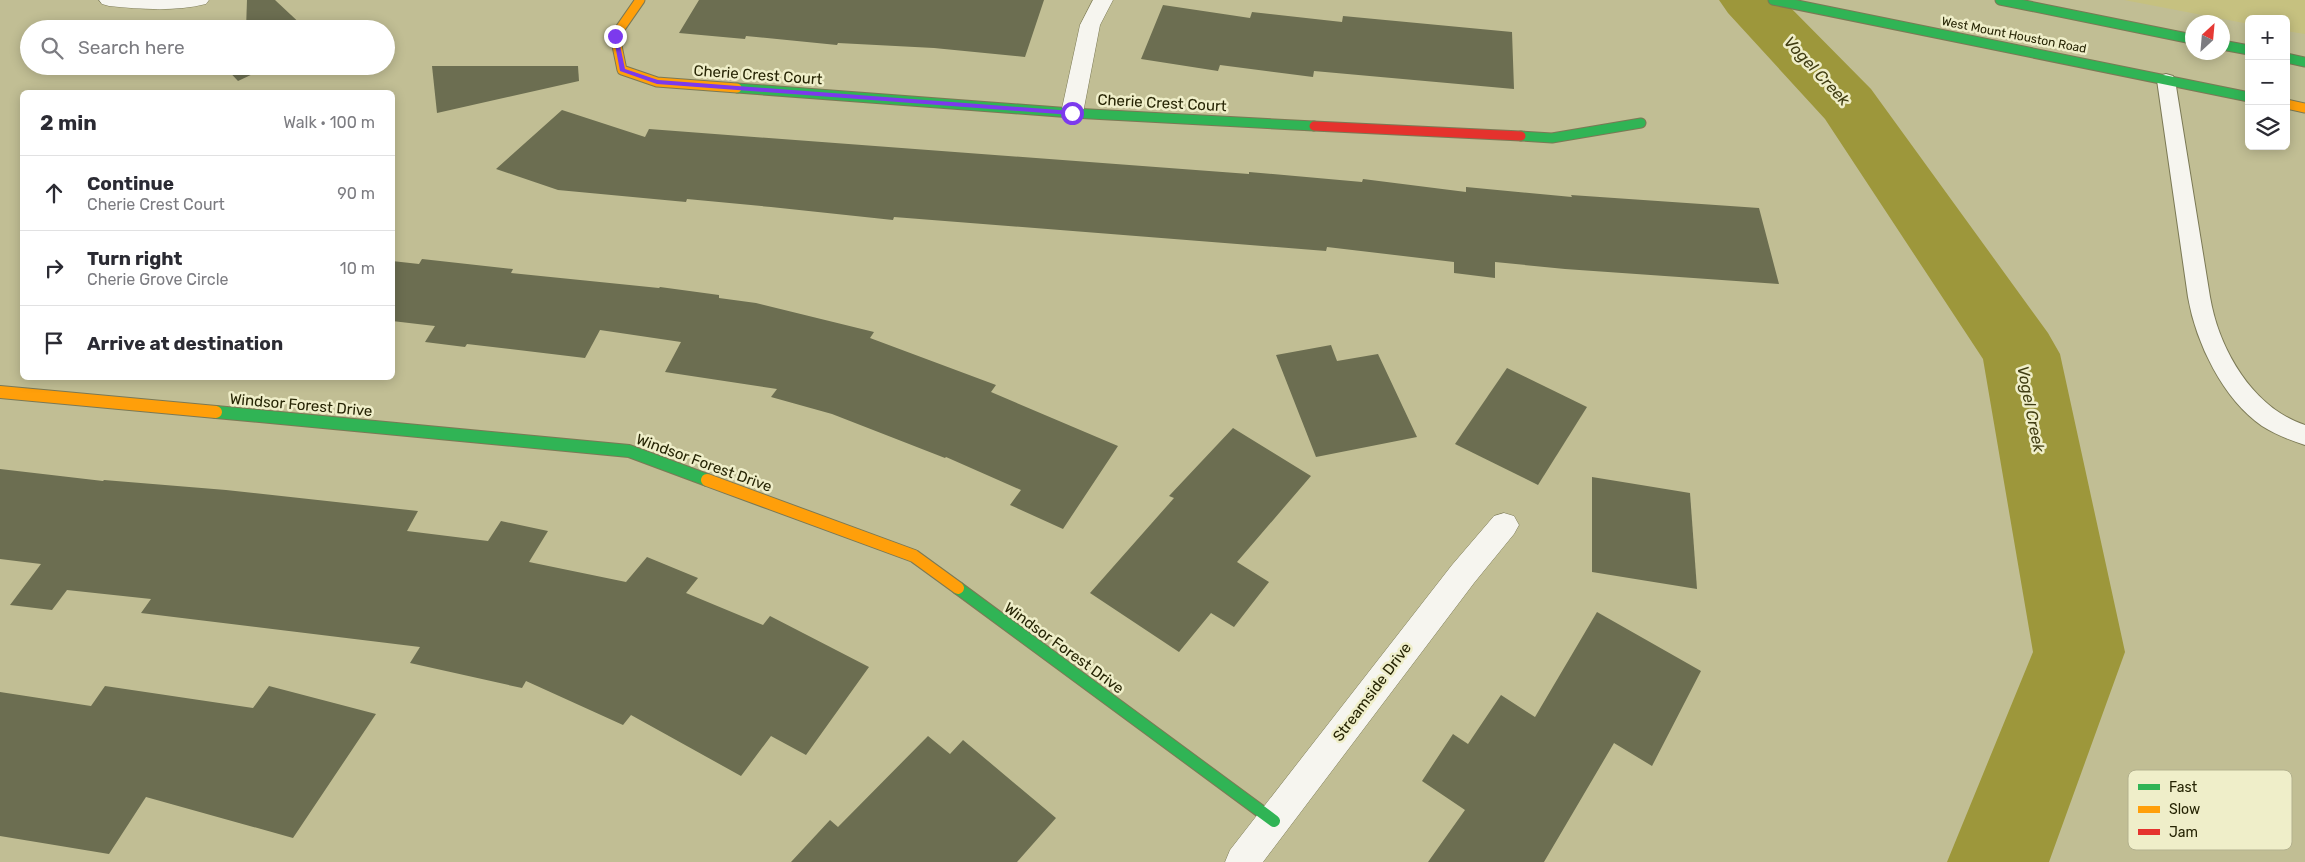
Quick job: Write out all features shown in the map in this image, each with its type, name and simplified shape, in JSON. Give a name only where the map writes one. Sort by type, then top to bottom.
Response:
[{"type":"street","points":[[109,0],[157,4],[199,0]]},
{"type":"street","name":"Cherie Crest Court","points":[[640,0],[615,36],[622,70],[657,82],[1072,113],[1552,138],[1641,123]]},
{"type":"street","points":[[1072,113],[1090,25],[1103,0]]},
{"type":"street","name":"West Mount Houston Road","points":[[1773,0],[2245,96]]},
{"type":"street","points":[[2000,0],[2185,38]]},
{"type":"street","points":[[2230,46],[2245,49]]},
{"type":"street","points":[[2290,59],[2305,62]]},
{"type":"street","points":[[2290,105],[2305,108]]},
{"type":"street","name":"Windsor Forest Drive","points":[[0,392],[629,451],[914,556],[1274,821]]},
{"type":"street","name":"Streamside Drive","points":[[1242,862],[1463,574],[1504,525]]},
{"type":"lane","points":[[2166,80],[2204,322],[2229,376],[2248,399],[2266,415],[2298,434],[2305,435]]},
{"type":"shaded area","points":[[2124,0],[2305,0],[2305,34],[2290,32],[2290,15],[2245,15],[2245,23],[2230,20],[2230,15],[2202,15]]},
{"type":"building","points":[[247,0],[275,0],[296,20],[246,20]]},
{"type":"building","points":[[699,0],[1044,0],[1025,57],[934,48],[838,43],[837,45],[746,36],[745,39],[679,33]]},
{"type":"building","points":[[1163,5],[1250,18],[1252,12],[1342,22],[1343,16],[1512,32],[1514,89],[1314,71],[1313,77],[1220,65],[1218,71],[1141,59]]},
{"type":"building","points":[[432,66],[578,66],[579,81],[437,113]]},
{"type":"building","points":[[232,75],[251,75],[238,81]]},
{"type":"building","points":[[562,110],[645,137],[649,129],[1249,174],[1249,172],[1362,182],[1363,179],[1466,192],[1466,187],[1572,197],[1571,195],[1759,208],[1779,284],[1565,269],[1495,262],[1495,278],[1454,273],[1454,262],[1327,247],[1326,251],[894,217],[893,220],[687,199],[686,202],[558,190],[496,169]]},
{"type":"building","points":[[422,259],[513,269],[511,273],[660,287],[719,295],[719,298],[756,303],[874,332],[870,338],[996,385],[991,392],[1118,446],[1063,529],[1010,505],[1021,490],[946,457],[832,414],[771,397],[777,389],[665,372],[681,342],[600,330],[585,358],[467,344],[465,347],[425,342],[435,326],[395,321],[395,261],[419,264]]},
{"type":"building","points":[[1331,345],[1337,361],[1378,354],[1417,437],[1316,457],[1276,355]]},
{"type":"building","points":[[1507,368],[1587,407],[1538,485],[1455,444]]},
{"type":"building","points":[[1233,428],[1311,476],[1237,562],[1269,582],[1234,627],[1211,613],[1179,652],[1090,593],[1174,498],[1169,496]]},
{"type":"building","points":[[0,469],[103,481],[226,490],[418,511],[407,531],[488,541],[501,521],[548,531],[529,562],[626,582],[647,557],[698,578],[686,593],[763,625],[770,616],[869,667],[806,755],[771,736],[741,776],[631,715],[623,725],[526,681],[522,688],[410,663],[420,647],[141,613],[151,599],[67,590],[52,610],[10,605],[41,564],[0,559]]},
{"type":"building","points":[[1592,477],[1690,493],[1697,589],[1592,572]]},
{"type":"building","points":[[1597,612],[1701,671],[1652,766],[1614,743],[1544,862],[1428,862],[1465,810],[1422,781],[1453,734],[1468,744],[1501,695],[1535,717]]},
{"type":"building","points":[[105,686],[253,708],[269,686],[376,714],[293,838],[146,797],[109,854],[0,836],[0,692],[91,706]]},
{"type":"building","points":[[928,736],[950,754],[963,740],[1056,818],[1017,862],[791,862],[830,820],[838,827]]},
{"type":"waterway","name":"Vogel Creek","points":[[1749,0],[1848,104],[2021,354],[2079,652],[1998,862]]},
{"type":"traffic: fast","points":[[1773,0],[2245,96]]},
{"type":"traffic: fast","points":[[2000,0],[2185,38]]},
{"type":"traffic: fast","points":[[2230,46],[2245,49]]},
{"type":"traffic: fast","points":[[2290,59],[2305,62]]},
{"type":"traffic: fast","points":[[737,88],[1072,113],[1314,126]]},
{"type":"traffic: fast","points":[[1521,136],[1552,138],[1641,123]]},
{"type":"traffic: fast","points":[[216,412],[629,451],[707,480]]},
{"type":"traffic: fast","points":[[958,588],[1274,821]]},
{"type":"traffic: slow","points":[[640,0],[615,36],[622,70],[657,82],[737,88]]},
{"type":"traffic: slow","points":[[2290,105],[2305,108]]},
{"type":"traffic: slow","points":[[0,392],[216,412]]},
{"type":"traffic: slow","points":[[707,480],[914,556],[958,588]]},
{"type":"traffic: jam","points":[[1314,126],[1521,136]]},
{"type":"route","points":[[615,36],[622,70],[657,82],[1072,113]]}]
